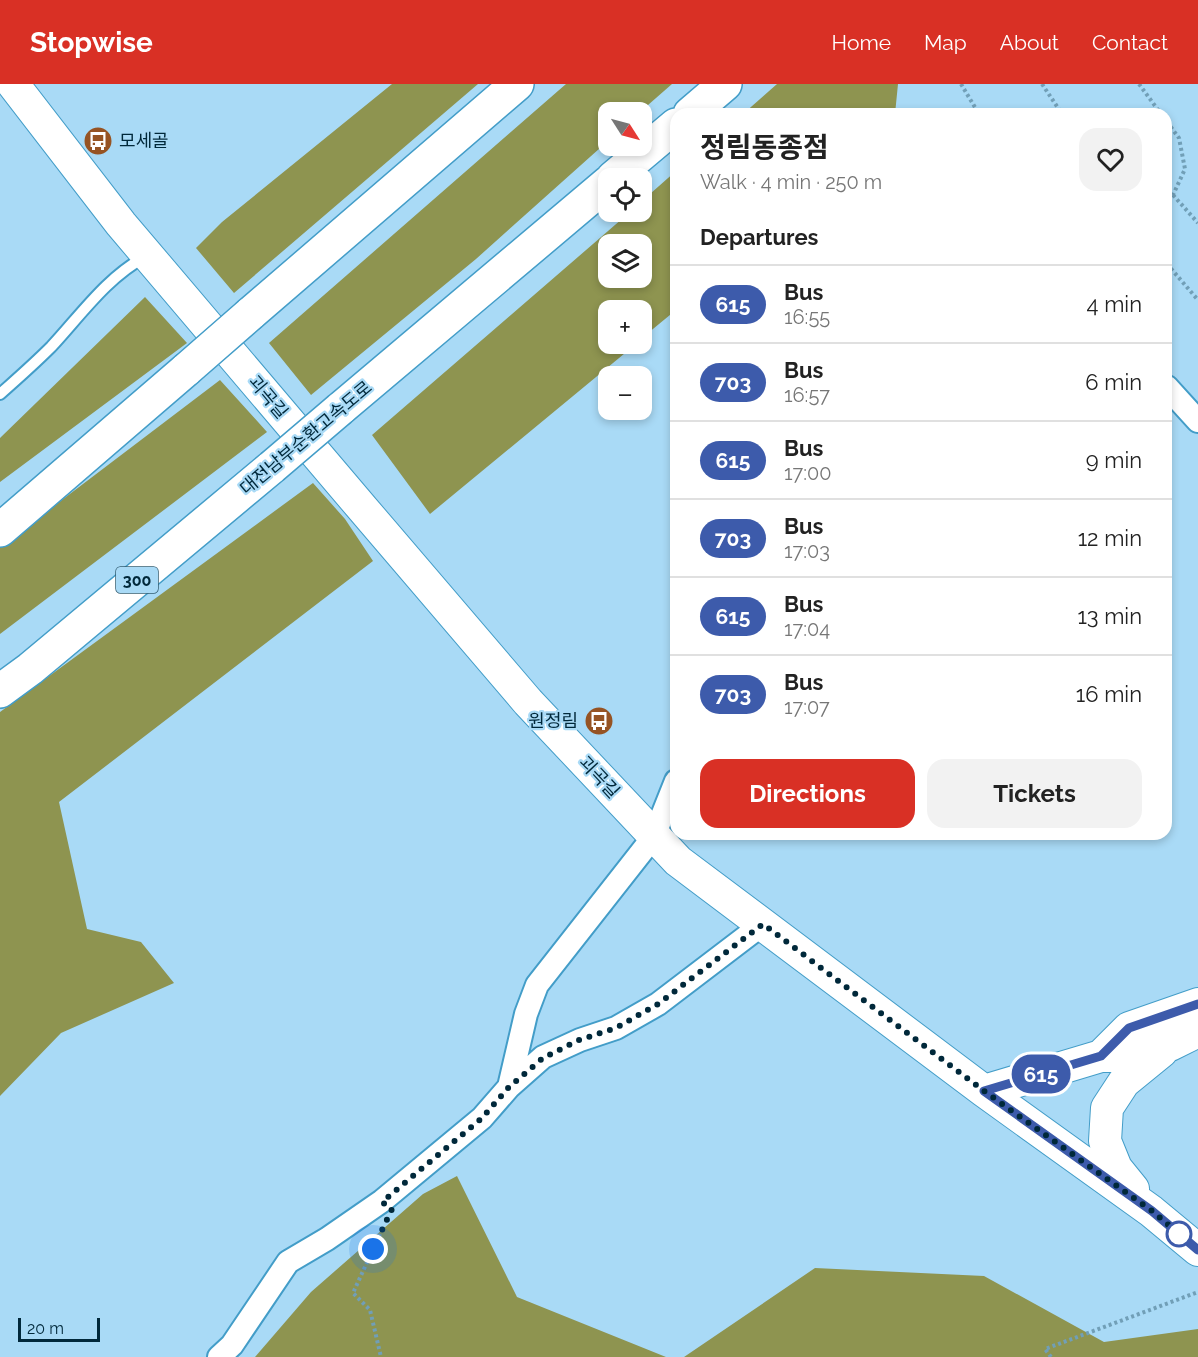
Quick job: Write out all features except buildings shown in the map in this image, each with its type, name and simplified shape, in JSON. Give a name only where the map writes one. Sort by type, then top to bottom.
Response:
[{"type":"highway","points":[[0,530],[517,84]]},
{"type":"highway","points":[[697,108],[725,84]]},
{"type":"highway","points":[[625,168],[670,130]]},
{"type":"highway","name":"대전남부순환고속도로","points":[[0,691],[30,669],[272,467],[598,191]]},
{"type":"street","name":"괴곡길","points":[[13,84],[148,256],[528,702],[678,861],[984,1091],[1152,1211],[1198,1250]]},
{"type":"street","points":[[1172,392],[1198,421]]},
{"type":"street","points":[[509,1087],[526,1014],[537,985],[654,836],[670,796]]},
{"type":"street","points":[[219,1357],[232,1345],[288,1262],[382,1202],[482,1118],[509,1087],[543,1058],[579,1040],[616,1028],[658,1004],[763,924]]},
{"type":"street","points":[[1101,1056],[1129,1028],[1198,1004]]},
{"type":"street","points":[[984,1091],[1101,1056],[1131,1056],[1170,1044],[1198,1031]]},
{"type":"street","points":[[1152,1211],[1116,1168],[1105,1141],[1107,1108],[1124,1082],[1170,1044]]},
{"type":"lane","points":[[0,394],[50,348],[104,289],[137,262],[148,256]]},
{"type":"path","points":[[961,84],[975,108]]},
{"type":"path","points":[[1042,84],[1058,108]]},
{"type":"path","points":[[1139,84],[1157,108]]},
{"type":"path","points":[[1172,129],[1179,138],[1185,169],[1173,195],[1198,223]]},
{"type":"path","points":[[1172,270],[1198,300]]},
{"type":"path","points":[[381,1357],[370,1310],[353,1293],[392,1209],[382,1202]]},
{"type":"path","points":[[1051,1357],[1045,1349],[1198,1292]]},
{"type":"green space","points":[[392,84],[478,84],[234,293],[196,248],[222,222]]},
{"type":"green space","points":[[566,84],[672,84],[651,102],[598,102],[598,150],[476,259],[311,395],[269,343]]},
{"type":"green space","points":[[777,84],[898,84],[896,108],[750,108]]},
{"type":"green space","points":[[670,176],[670,315],[652,330],[652,300],[598,300],[598,354],[624,354],[609,366],[598,366],[598,375],[430,514],[372,435],[598,240],[598,288],[652,288],[652,234],[605,234],[618,222],[652,222],[652,192]]},
{"type":"green space","points":[[145,297],[187,343],[0,482],[0,438]]},
{"type":"green space","points":[[220,380],[267,432],[0,634],[0,547]]},
{"type":"green space","points":[[313,483],[345,519],[373,561],[59,802],[87,929],[141,942],[174,983],[61,1033],[0,1096],[0,712]]},
{"type":"green space","points":[[457,1176],[517,1297],[666,1357],[255,1357],[311,1292],[423,1194]]},
{"type":"green space","points":[[815,1268],[984,1276],[1104,1342],[1198,1329],[1198,1357],[684,1357]]},
{"type":"bus line","name":"615","points":[[1198,1004],[1129,1028],[1101,1056],[984,1091],[1152,1211],[1198,1250]]},
{"type":"place","name":"모세골","points":[[98,141]]},
{"type":"place","name":"원정림","points":[[599,721]]},
{"type":"route","points":[[373,1249],[392,1209],[382,1202],[482,1118],[509,1087],[543,1058],[579,1040],[616,1028],[658,1004],[763,924],[984,1091],[1152,1211],[1179,1234]]}]
